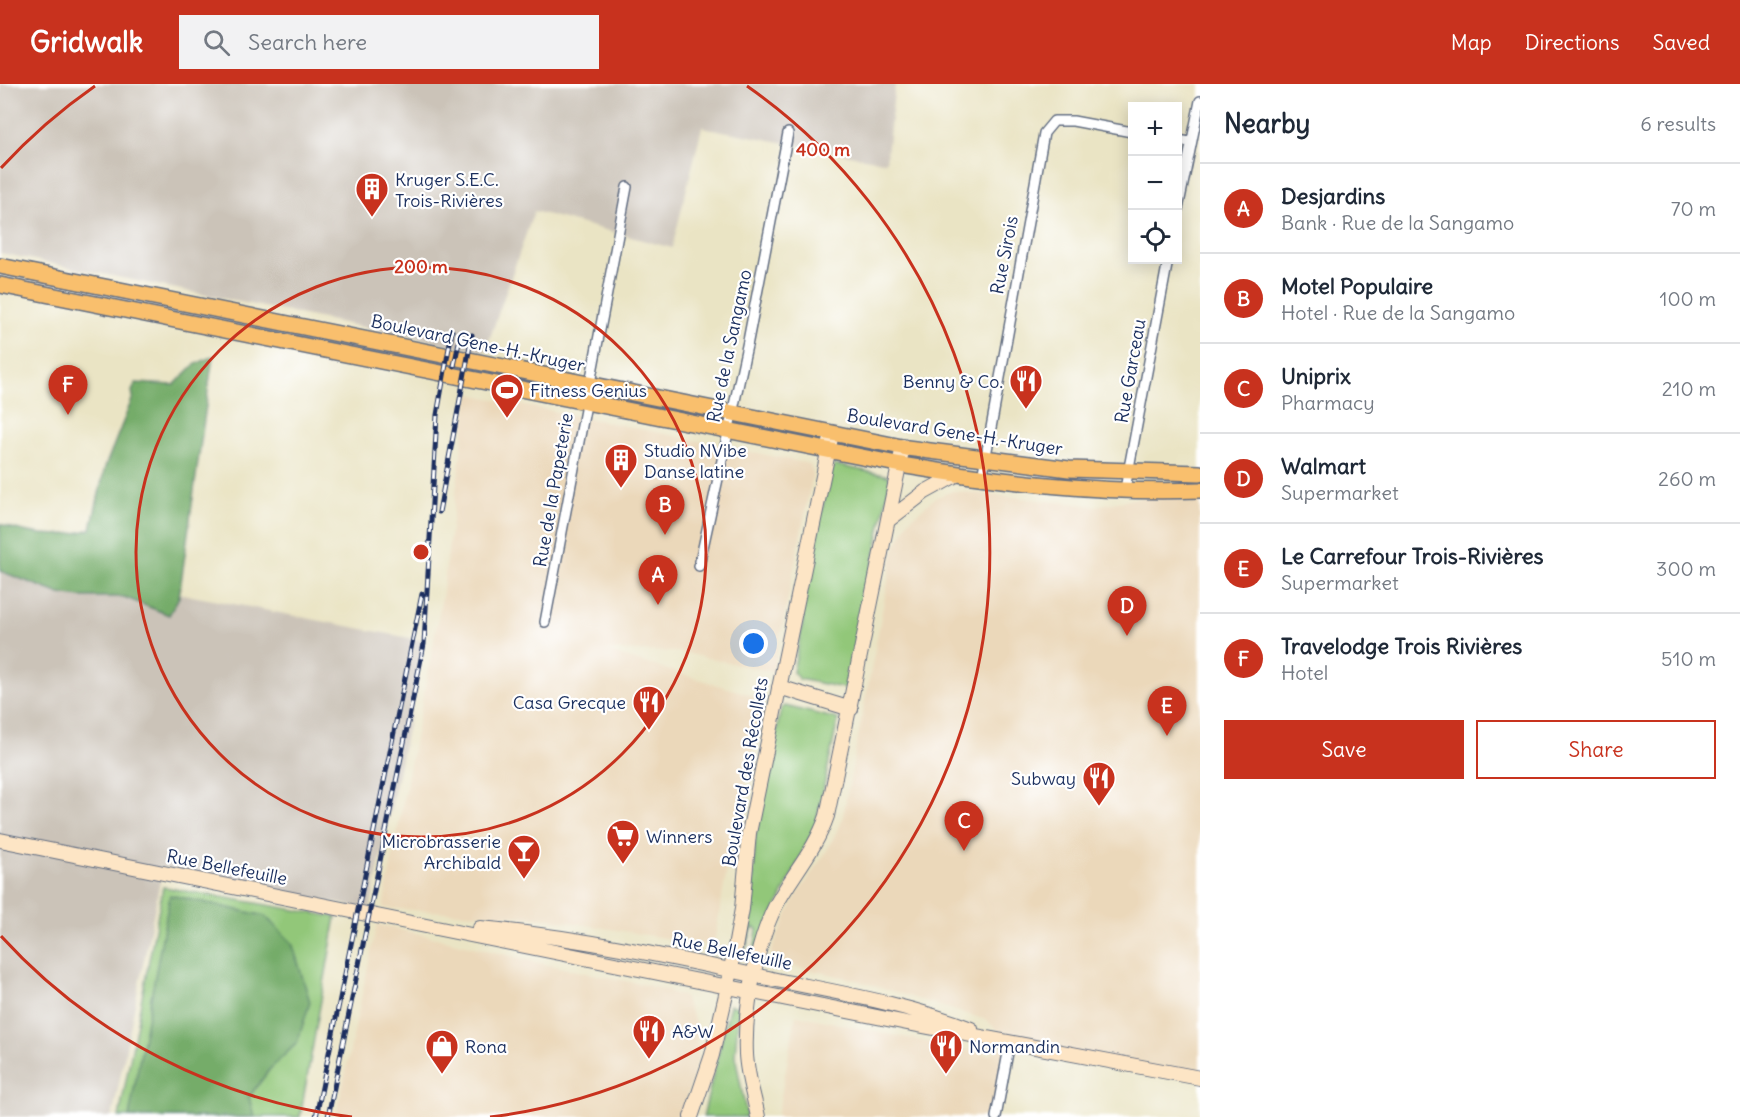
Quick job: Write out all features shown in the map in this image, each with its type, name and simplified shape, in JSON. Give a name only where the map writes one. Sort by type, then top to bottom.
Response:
[{"type":"main road","name":"Boulevard Gene-H.-Kruger","points":[[0,266],[588,386],[903,446],[984,459],[1128,473],[1200,473]]},
{"type":"main road","name":"Boulevard Gene-H.-Kruger","points":[[0,285],[585,404],[957,475],[1125,489],[1200,489]]},
{"type":"street","points":[[1182,187],[1200,101]]},
{"type":"street","name":"Rue Sirois","points":[[982,477],[1044,133],[1054,121],[1128,131]]},
{"type":"street","name":"Rue de la Sangamo","points":[[699,566],[733,413],[788,133]]},
{"type":"street","points":[[1182,141],[1190,142]]},
{"type":"street","name":"Rue de la Papeterie","points":[[545,622],[627,187]]},
{"type":"street","name":"Rue Garceau","points":[[1125,489],[1167,264]]},
{"type":"street","name":"Boulevard des Récollets","points":[[692,1117],[712,1055],[728,986],[742,909],[748,838],[832,433]]},
{"type":"street","points":[[758,1117],[746,1054],[755,975],[772,915],[813,849],[825,822],[851,709],[903,446]]},
{"type":"street","points":[[890,519],[925,492],[957,475]]},
{"type":"street","points":[[779,687],[851,709]]},
{"type":"street","name":"Rue Bellefeuille","points":[[0,840],[1004,1041],[1200,1078]]},
{"type":"street","name":"Rue Bellefeuille","points":[[448,929],[460,926],[566,939],[629,948],[731,968],[891,1005],[957,1023],[1004,1041]]},
{"type":"street","points":[[996,1117],[1004,1041]]},
{"type":"shaded area","points":[[0,84],[895,84],[886,162],[702,127],[672,248],[534,211],[485,352],[0,253]]},
{"type":"shaded area","points":[[469,394],[810,464],[813,473],[773,672],[680,652],[602,650],[764,699],[728,862],[714,944],[707,945],[544,918],[383,908],[442,597]]},
{"type":"shaded area","points":[[1182,490],[1200,490],[1200,1078],[1010,1041],[986,1020],[853,979],[785,965],[770,953],[795,898],[825,854],[842,821],[894,550],[909,520],[935,498],[953,491],[1096,506]]},
{"type":"shaded area","points":[[0,553],[187,595],[425,641],[370,910],[163,867],[112,1117],[0,1117]]},
{"type":"shaded area","points":[[377,924],[553,966],[659,988],[684,997],[695,1022],[698,1060],[681,1117],[336,1117]]},
{"type":"shaded area","points":[[796,1015],[990,1055],[1010,1042],[996,1117],[777,1117]]},
{"type":"green space","points":[[213,356],[179,597],[169,615],[124,597],[80,597],[60,594],[0,571],[0,524],[23,531],[57,535],[91,529],[105,467],[133,397],[132,391],[136,383],[174,385],[194,365]]},
{"type":"green space","points":[[836,465],[889,476],[890,481],[848,686],[843,688],[799,679],[793,672],[803,622],[802,601],[831,469]]},
{"type":"green space","points":[[785,706],[838,719],[816,824],[753,957],[757,929],[753,927],[744,955],[752,916],[755,838],[781,709]]},
{"type":"green space","points":[[163,887],[336,917],[300,1117],[119,1117]]},
{"type":"green space","points":[[170,895],[265,916],[292,943],[310,1002],[297,1043],[270,1069],[249,1097],[254,1117],[129,1117]]},
{"type":"green space","points":[[730,1005],[739,1007],[735,1055],[747,1117],[703,1117]]},
{"type":"railway","points":[[328,1117],[424,644],[437,415],[452,331]]},
{"type":"railway","points":[[454,366],[461,333]]},
{"type":"railway","points":[[439,512],[472,335]]},
{"type":"railway","points":[[316,1117],[422,594]]},
{"type":"place","name":"Kruger S.E.C. Trois-Rivières","points":[[372,218]]},
{"type":"place","name":"Benny & Co.","points":[[1026,410]]},
{"type":"place","name":"Travelodge Trois Rivières","points":[[68,415]]},
{"type":"place","name":"Fitness Genius","points":[[507,419]]},
{"type":"place","name":"Studio NVibe Danse latine","points":[[621,489]]},
{"type":"place","name":"Motel Populaire","points":[[665,535]]},
{"type":"place","name":"Desjardins","points":[[658,605]]},
{"type":"place","name":"Walmart","points":[[1127,636]]},
{"type":"place","name":"Casa Grecque","points":[[649,731]]},
{"type":"place","name":"Le Carrefour Trois-Rivières","points":[[1167,736]]},
{"type":"place","name":"Subway","points":[[1099,807]]},
{"type":"place","name":"Uniprix","points":[[964,851]]},
{"type":"place","name":"Winners","points":[[623,865]]},
{"type":"place","name":"Microbrasserie Archibald","points":[[524,880]]},
{"type":"place","name":"A&W","points":[[649,1060]]},
{"type":"place","name":"Rona","points":[[442,1075]]},
{"type":"place","name":"Normandin","points":[[946,1075]]}]
